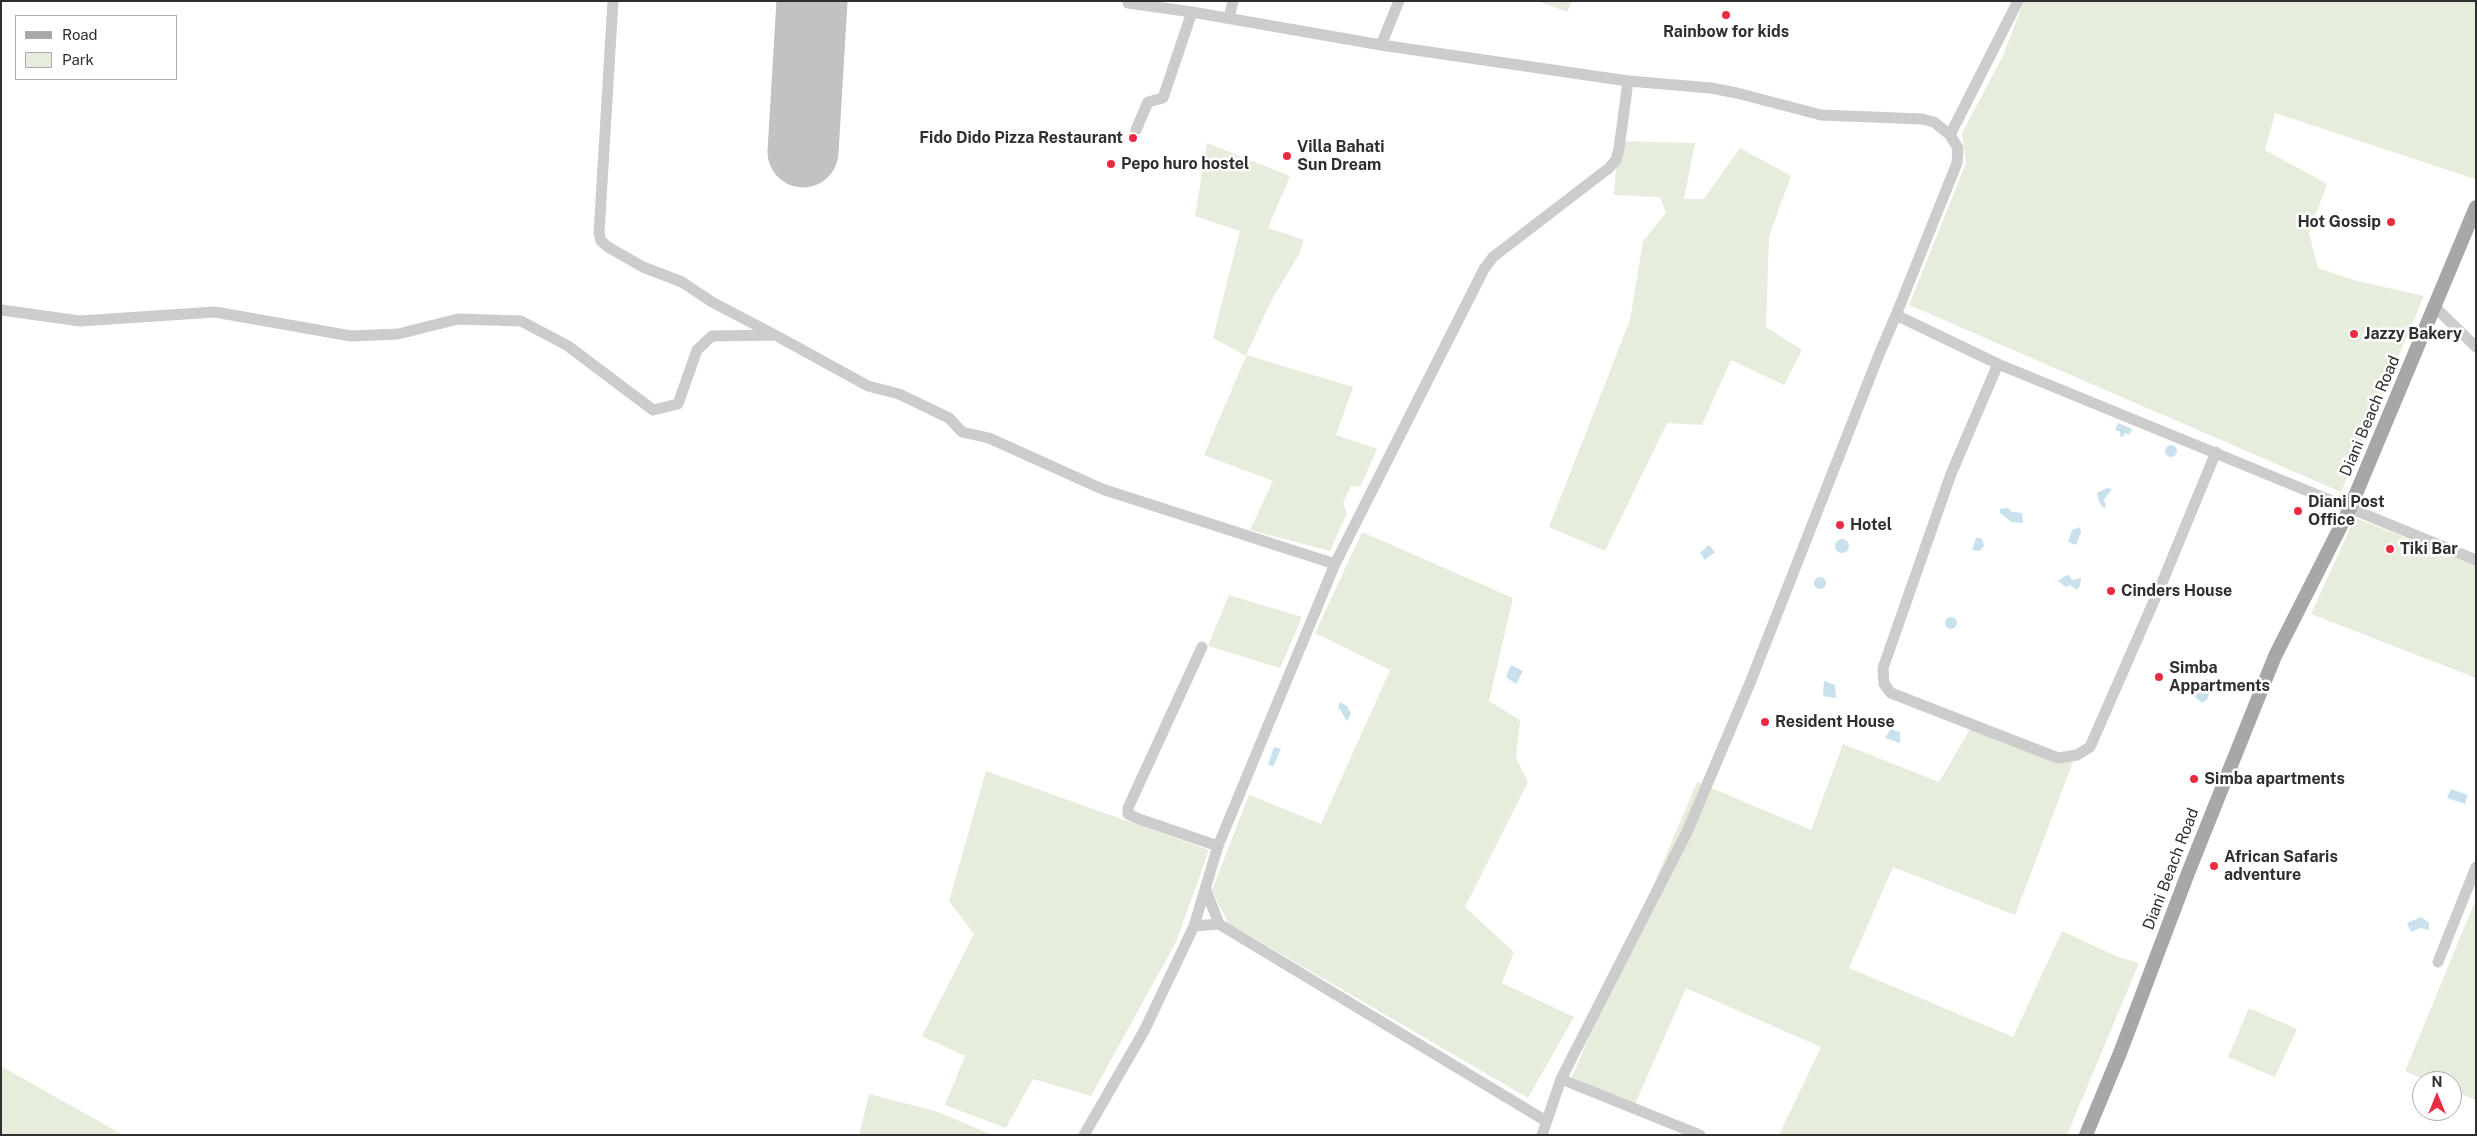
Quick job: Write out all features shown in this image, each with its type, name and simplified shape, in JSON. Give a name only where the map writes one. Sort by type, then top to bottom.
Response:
[{"type":"main road","name":"Diani Beach Road","points":[[2086,1135],[2120,1053],[2188,872],[2275,656],[2350,508],[2476,207]]},
{"type":"street","points":[[613,1],[599,234],[601,241],[608,247],[643,267],[682,282],[712,302],[868,386],[899,394],[949,418],[962,432],[989,438],[1102,489],[1335,564]]},
{"type":"street","points":[[1129,1],[1128,3],[1229,18],[1381,45],[1628,81],[1737,93],[1821,115],[1922,119],[1934,122],[1950,135],[1958,148],[1957,163],[1878,357],[1750,683],[1687,832],[1561,1079],[1542,1135]]},
{"type":"street","points":[[1229,18],[1233,1]]},
{"type":"street","points":[[1950,135],[2018,1]]},
{"type":"street","points":[[1381,45],[1397,4]]},
{"type":"street","points":[[1136,130],[1148,102],[1163,98],[1192,12]]},
{"type":"street","points":[[1084,1135],[1144,1031],[1194,926],[1218,846],[1335,564],[1484,269],[1493,258],[1609,168],[1616,160],[1628,81]]},
{"type":"street","points":[[2434,306],[2476,347]]},
{"type":"street","points":[[1,310],[80,321],[216,312],[351,336],[398,334],[458,319],[522,321],[568,346],[653,410],[678,404],[697,350],[712,336],[775,335]]},
{"type":"street","points":[[1896,316],[1998,364],[2476,560]]},
{"type":"street","points":[[1998,364],[1952,474],[1883,668],[1884,684],[1891,693],[2058,758],[2077,755],[2090,747],[2164,578],[2216,452]]},
{"type":"street","points":[[1202,648],[1128,808],[1128,814],[1218,846]]},
{"type":"street","points":[[2438,962],[2476,867]]},
{"type":"street","points":[[1206,890],[1220,924]]},
{"type":"street","points":[[1194,926],[1220,924],[1546,1121]]},
{"type":"street","points":[[1561,1079],[1700,1135]]},
{"type":"green space","points":[[1537,1],[1572,1],[1567,12]]},
{"type":"green space","points":[[2024,1],[2476,1],[2475,179],[2275,113],[2265,150],[2327,184],[2309,233],[2318,268],[2357,281],[2424,296],[2341,492],[1909,305],[1966,163],[1962,133],[2003,56]]},
{"type":"green space","points":[[1618,141],[1695,143],[1684,199],[1704,199],[1740,148],[1791,176],[1769,236],[1766,327],[1802,350],[1784,385],[1731,360],[1702,425],[1667,423],[1605,551],[1549,527],[1630,320],[1643,241],[1666,213],[1660,197],[1614,195]]},
{"type":"green space","points":[[1207,143],[1290,176],[1268,228],[1304,240],[1299,254],[1272,299],[1246,355],[1353,387],[1336,435],[1377,449],[1360,487],[1351,486],[1343,503],[1347,513],[1330,551],[1250,530],[1273,481],[1204,455],[1246,356],[1213,338],[1240,231],[1195,216]]},
{"type":"green space","points":[[2355,518],[2476,565],[2476,678],[2311,614]]},
{"type":"green space","points":[[1362,532],[1513,598],[1489,701],[1520,720],[1516,758],[1528,782],[1465,907],[1514,952],[1502,983],[1574,1017],[1528,1098],[1228,923],[1212,890],[1249,795],[1321,824],[1390,670],[1315,633]]},
{"type":"green space","points":[[1229,595],[1302,617],[1280,668],[1208,646]]},
{"type":"green space","points":[[1973,724],[2073,762],[2015,915],[1893,867],[1849,968],[2013,1037],[2062,931],[2118,957],[2139,963],[2067,1135],[1779,1135],[1821,1047],[1686,988],[1635,1104],[1572,1077],[1697,782],[1811,830],[1843,744],[1939,782]]},
{"type":"green space","points":[[986,771],[1209,850],[1176,942],[1091,1096],[1033,1079],[1006,1128],[945,1105],[965,1056],[922,1036],[974,934],[949,901]]},
{"type":"green space","points":[[2476,899],[2476,1100],[2462,1095],[2462,1071],[2412,1071],[2412,1074],[2405,1071]]},
{"type":"green space","points":[[2249,1008],[2297,1029],[2275,1077],[2228,1057]]},
{"type":"green space","points":[[1,1066],[123,1135],[1,1135]]},
{"type":"green space","points":[[869,1094],[935,1111],[993,1135],[859,1135]]},
{"type":"water","points":[[2118,423],[2132,429],[2129,435],[2125,433],[2123,437],[2120,436],[2120,432],[2115,430]]},
{"type":"water","points":[[2169,445],[2173,445],[2177,451],[2173,457],[2169,457],[2165,453],[2165,449]]},
{"type":"water","points":[[2107,488],[2112,489],[2104,500],[2106,506],[2104,508],[2099,502],[2097,493]]},
{"type":"water","points":[[2008,508],[2012,512],[2022,513],[2023,523],[2011,522],[2000,513],[2000,509]]},
{"type":"water","points":[[2080,527],[2081,532],[2076,545],[2068,542],[2072,530]]},
{"type":"water","points":[[1976,538],[1981,538],[1983,541],[1984,546],[1980,551],[1972,550]]},
{"type":"water","points":[[1842,539],[1847,541],[1849,546],[1847,551],[1842,553],[1837,551],[1835,546],[1837,541]]},
{"type":"water","points":[[1709,545],[1715,552],[1705,560],[1700,553]]},
{"type":"water","points":[[2069,575],[2072,580],[2081,578],[2077,590],[2070,585],[2066,587],[2058,581]]},
{"type":"water","points":[[1818,577],[1822,577],[1826,583],[1822,589],[1818,589],[1814,585],[1814,581]]},
{"type":"water","points":[[1951,617],[1957,623],[1951,629],[1945,623]]},
{"type":"water","points":[[1511,665],[1523,671],[1516,684],[1506,677]]},
{"type":"water","points":[[2207,679],[2214,681],[2207,700],[2202,703],[2194,696],[2200,681]]},
{"type":"water","points":[[1824,681],[1835,685],[1836,698],[1823,696]]},
{"type":"water","points":[[1340,702],[1347,706],[1351,714],[1347,721],[1338,707]]},
{"type":"water","points":[[1891,729],[1900,732],[1900,743],[1885,738]]},
{"type":"water","points":[[1274,747],[1281,749],[1273,767],[1268,764]]},
{"type":"water","points":[[2451,789],[2468,795],[2465,804],[2447,798]]},
{"type":"water","points":[[2421,917],[2429,923],[2429,930],[2420,928],[2411,932],[2407,923]]},
{"type":"runway","points":[[803,152],[812,1]]},
{"type":"place","name":"Rainbow for kids","points":[[1726,15]]},
{"type":"place","name":"Fido Dido Pizza Restaurant","points":[[1133,138]]},
{"type":"place","name":"Villa Bahati Sun Dream","points":[[1287,156]]},
{"type":"place","name":"Pepo huro hostel","points":[[1111,164]]},
{"type":"place","name":"Hot Gossip","points":[[2391,222]]},
{"type":"place","name":"Jazzy Bakery","points":[[2354,334]]},
{"type":"place","name":"Diani Post Office","points":[[2298,511]]},
{"type":"place","name":"Hotel","points":[[1840,525]]},
{"type":"place","name":"Tiki Bar","points":[[2390,549]]},
{"type":"place","name":"Cinders House","points":[[2111,591]]},
{"type":"place","name":"Simba Appartments","points":[[2159,677]]},
{"type":"place","name":"Resident House","points":[[1765,722]]},
{"type":"place","name":"Simba apartments","points":[[2194,779]]},
{"type":"place","name":"African Safaris adventure","points":[[2214,866]]}]
